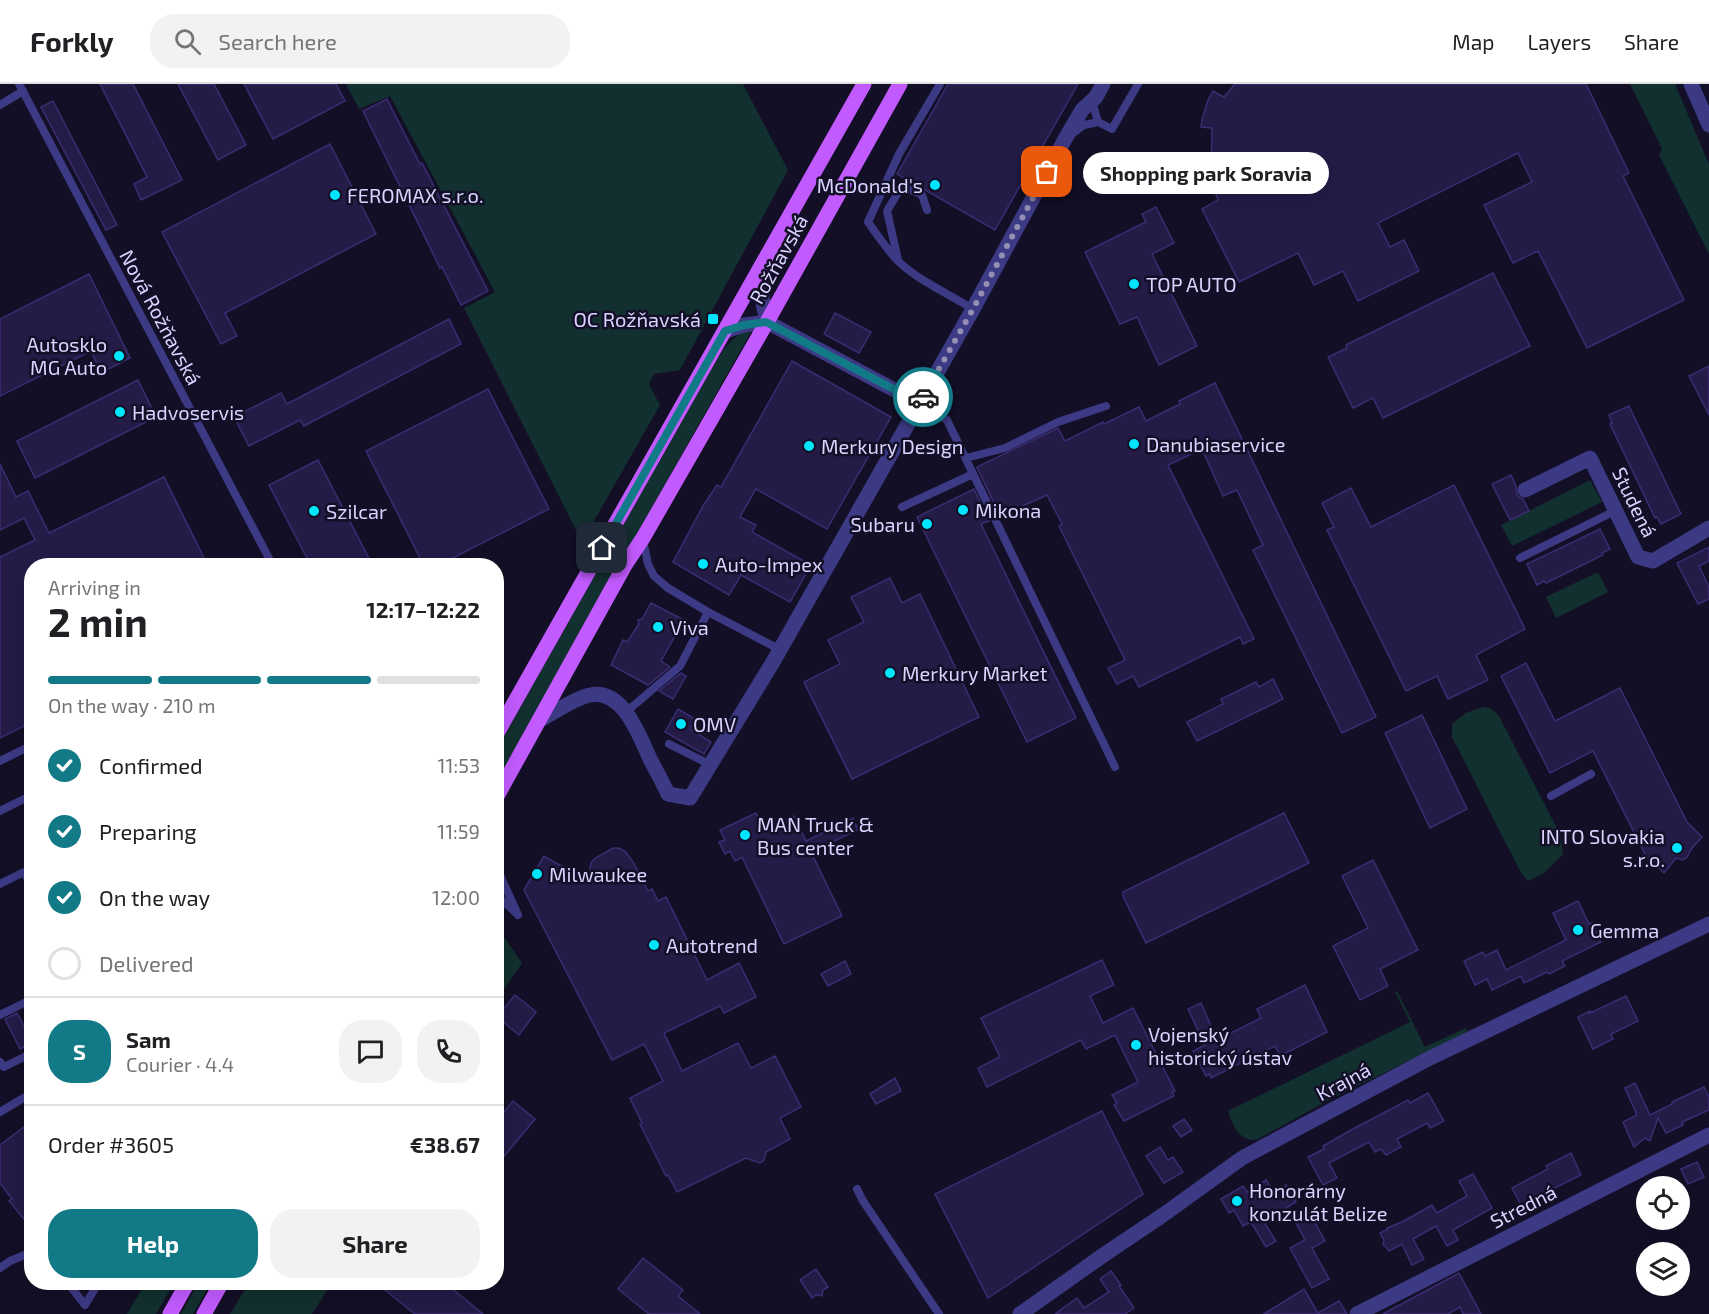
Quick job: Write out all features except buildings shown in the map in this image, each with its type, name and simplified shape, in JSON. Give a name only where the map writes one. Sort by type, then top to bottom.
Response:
[{"type":"main road","name":"Rožňavská","points":[[504,721],[864,84]]},
{"type":"main road","name":"Rožňavská","points":[[504,784],[625,565],[643,538],[900,84]]},
{"type":"main road","points":[[170,1314],[184,1290]]},
{"type":"main road","points":[[204,1314],[218,1290]]},
{"type":"street","points":[[540,720],[591,695],[608,696],[626,712],[638,729],[668,794],[690,798],[712,765],[920,403],[1065,139],[1082,110],[1096,97],[1103,84]]},
{"type":"street","points":[[1691,84],[1708,120]]},
{"type":"street","points":[[761,267],[766,322]]},
{"type":"street","points":[[725,331],[766,322],[920,403]]},
{"type":"street","name":"Studená","points":[[1525,490],[1590,458],[1638,557],[1653,561],[1709,528]]},
{"type":"street","name":"Krajná","points":[[1020,1314],[1242,1158],[1430,1058],[1709,924]]},
{"type":"street","name":"Stredná","points":[[1356,1314],[1709,1135]]},
{"type":"lane","points":[[940,84],[899,154],[868,222],[899,262],[926,282],[973,309]]},
{"type":"lane","points":[[1065,139],[1084,125],[1098,122],[1112,129],[1137,84]]},
{"type":"lane","points":[[0,105],[21,87]]},
{"type":"lane","name":"Nová Rožňavská","points":[[21,87],[269,558]]},
{"type":"lane","points":[[1092,101],[1098,122]]},
{"type":"lane","points":[[899,262],[887,211],[902,186],[922,195],[927,210]]},
{"type":"lane","points":[[920,403],[947,420],[1115,767]]},
{"type":"lane","points":[[966,458],[1005,448],[1058,422],[1106,406]]},
{"type":"lane","points":[[902,507],[973,474]]},
{"type":"lane","points":[[1520,558],[1615,511]]},
{"type":"lane","points":[[643,538],[648,564],[654,576],[668,588],[779,649]]},
{"type":"lane","points":[[626,712],[680,666],[708,612]]},
{"type":"lane","points":[[669,744],[712,765]]},
{"type":"lane","points":[[0,761],[24,749]]},
{"type":"lane","points":[[1551,796],[1591,774]]},
{"type":"lane","points":[[0,811],[24,799]]},
{"type":"lane","points":[[0,884],[24,872]]},
{"type":"lane","points":[[504,883],[519,915],[504,901]]},
{"type":"lane","points":[[0,1015],[24,1003]]},
{"type":"lane","points":[[0,1062],[4,1067],[24,1057]]},
{"type":"lane","points":[[0,1112],[24,1098]]},
{"type":"lane","points":[[857,1189],[939,1314]]},
{"type":"lane","points":[[0,1269],[10,1261],[24,1255]]},
{"type":"lane","points":[[73,1290],[85,1305],[94,1290]]},
{"type":"green space","points":[[346,84],[743,84],[788,170],[680,370],[654,374],[649,384],[660,405],[582,542],[464,308],[495,292],[390,96],[359,109]]},
{"type":"green space","points":[[1630,84],[1675,84],[1709,164],[1709,254],[1659,155],[1662,149]]},
{"type":"green space","points":[[752,330],[504,770],[504,737],[718,358],[736,336]]},
{"type":"green space","points":[[1590,480],[1602,502],[1512,546],[1501,525]]},
{"type":"green space","points":[[1598,572],[1608,592],[1556,618],[1546,597]]},
{"type":"green space","points":[[1483,707],[1490,708],[1499,716],[1561,836],[1563,854],[1544,873],[1528,881],[1521,873],[1452,737],[1452,724],[1466,713]]},
{"type":"green space","points":[[504,938],[522,963],[504,990]]},
{"type":"green space","points":[[1397,991],[1425,1047],[1466,1028],[1468,1032],[1331,1099],[1258,1139],[1247,1139],[1238,1132],[1228,1111],[1410,1022],[1395,992]]},
{"type":"green space","points":[[141,1290],[170,1290],[156,1314],[127,1314]]},
{"type":"green space","points":[[194,1290],[207,1290],[193,1314],[181,1314]]},
{"type":"green space","points":[[245,1290],[327,1290],[312,1314],[230,1314]]},
{"type":"way so far","points":[[923,397],[1047,172]]},
{"type":"place","name":"Shopping park Soravia","points":[[1047,172]]},
{"type":"place","name":"McDonald's","points":[[935,185]]},
{"type":"place","name":"FEROMAX s.r.o.","points":[[335,195]]},
{"type":"place","name":"TOP AUTO","points":[[1134,284]]},
{"type":"place","name":"OC Rožňavská","points":[[713,319]]},
{"type":"place","name":"Autosklo MG Auto","points":[[119,356]]},
{"type":"place","name":"Hadvoservis","points":[[120,412]]},
{"type":"place","name":"Danubiaservice","points":[[1134,444]]},
{"type":"place","name":"Merkury Design","points":[[809,446]]},
{"type":"place","name":"Mikona","points":[[963,510]]},
{"type":"place","name":"Szilcar","points":[[314,511]]},
{"type":"place","name":"Subaru","points":[[927,524]]},
{"type":"place","name":"Auto-Impex","points":[[703,564]]},
{"type":"place","name":"Viva","points":[[658,627]]},
{"type":"place","name":"Merkury Market","points":[[890,673]]},
{"type":"place","name":"OMV","points":[[681,724]]},
{"type":"place","name":"MAN Truck & Bus center","points":[[745,835]]},
{"type":"place","name":"INTO Slovakia s.r.o.","points":[[1677,848]]},
{"type":"place","name":"Milwaukee","points":[[537,874]]},
{"type":"place","name":"Gemma","points":[[1578,930]]},
{"type":"place","name":"Autotrend","points":[[654,945]]},
{"type":"place","name":"Vojenský historický ústav","points":[[1136,1045]]},
{"type":"place","name":"Honorárny konzulát Belize","points":[[1237,1201]]},
{"type":"route","points":[[602,548],[725,331],[766,322],[920,403],[923,397]]}]
